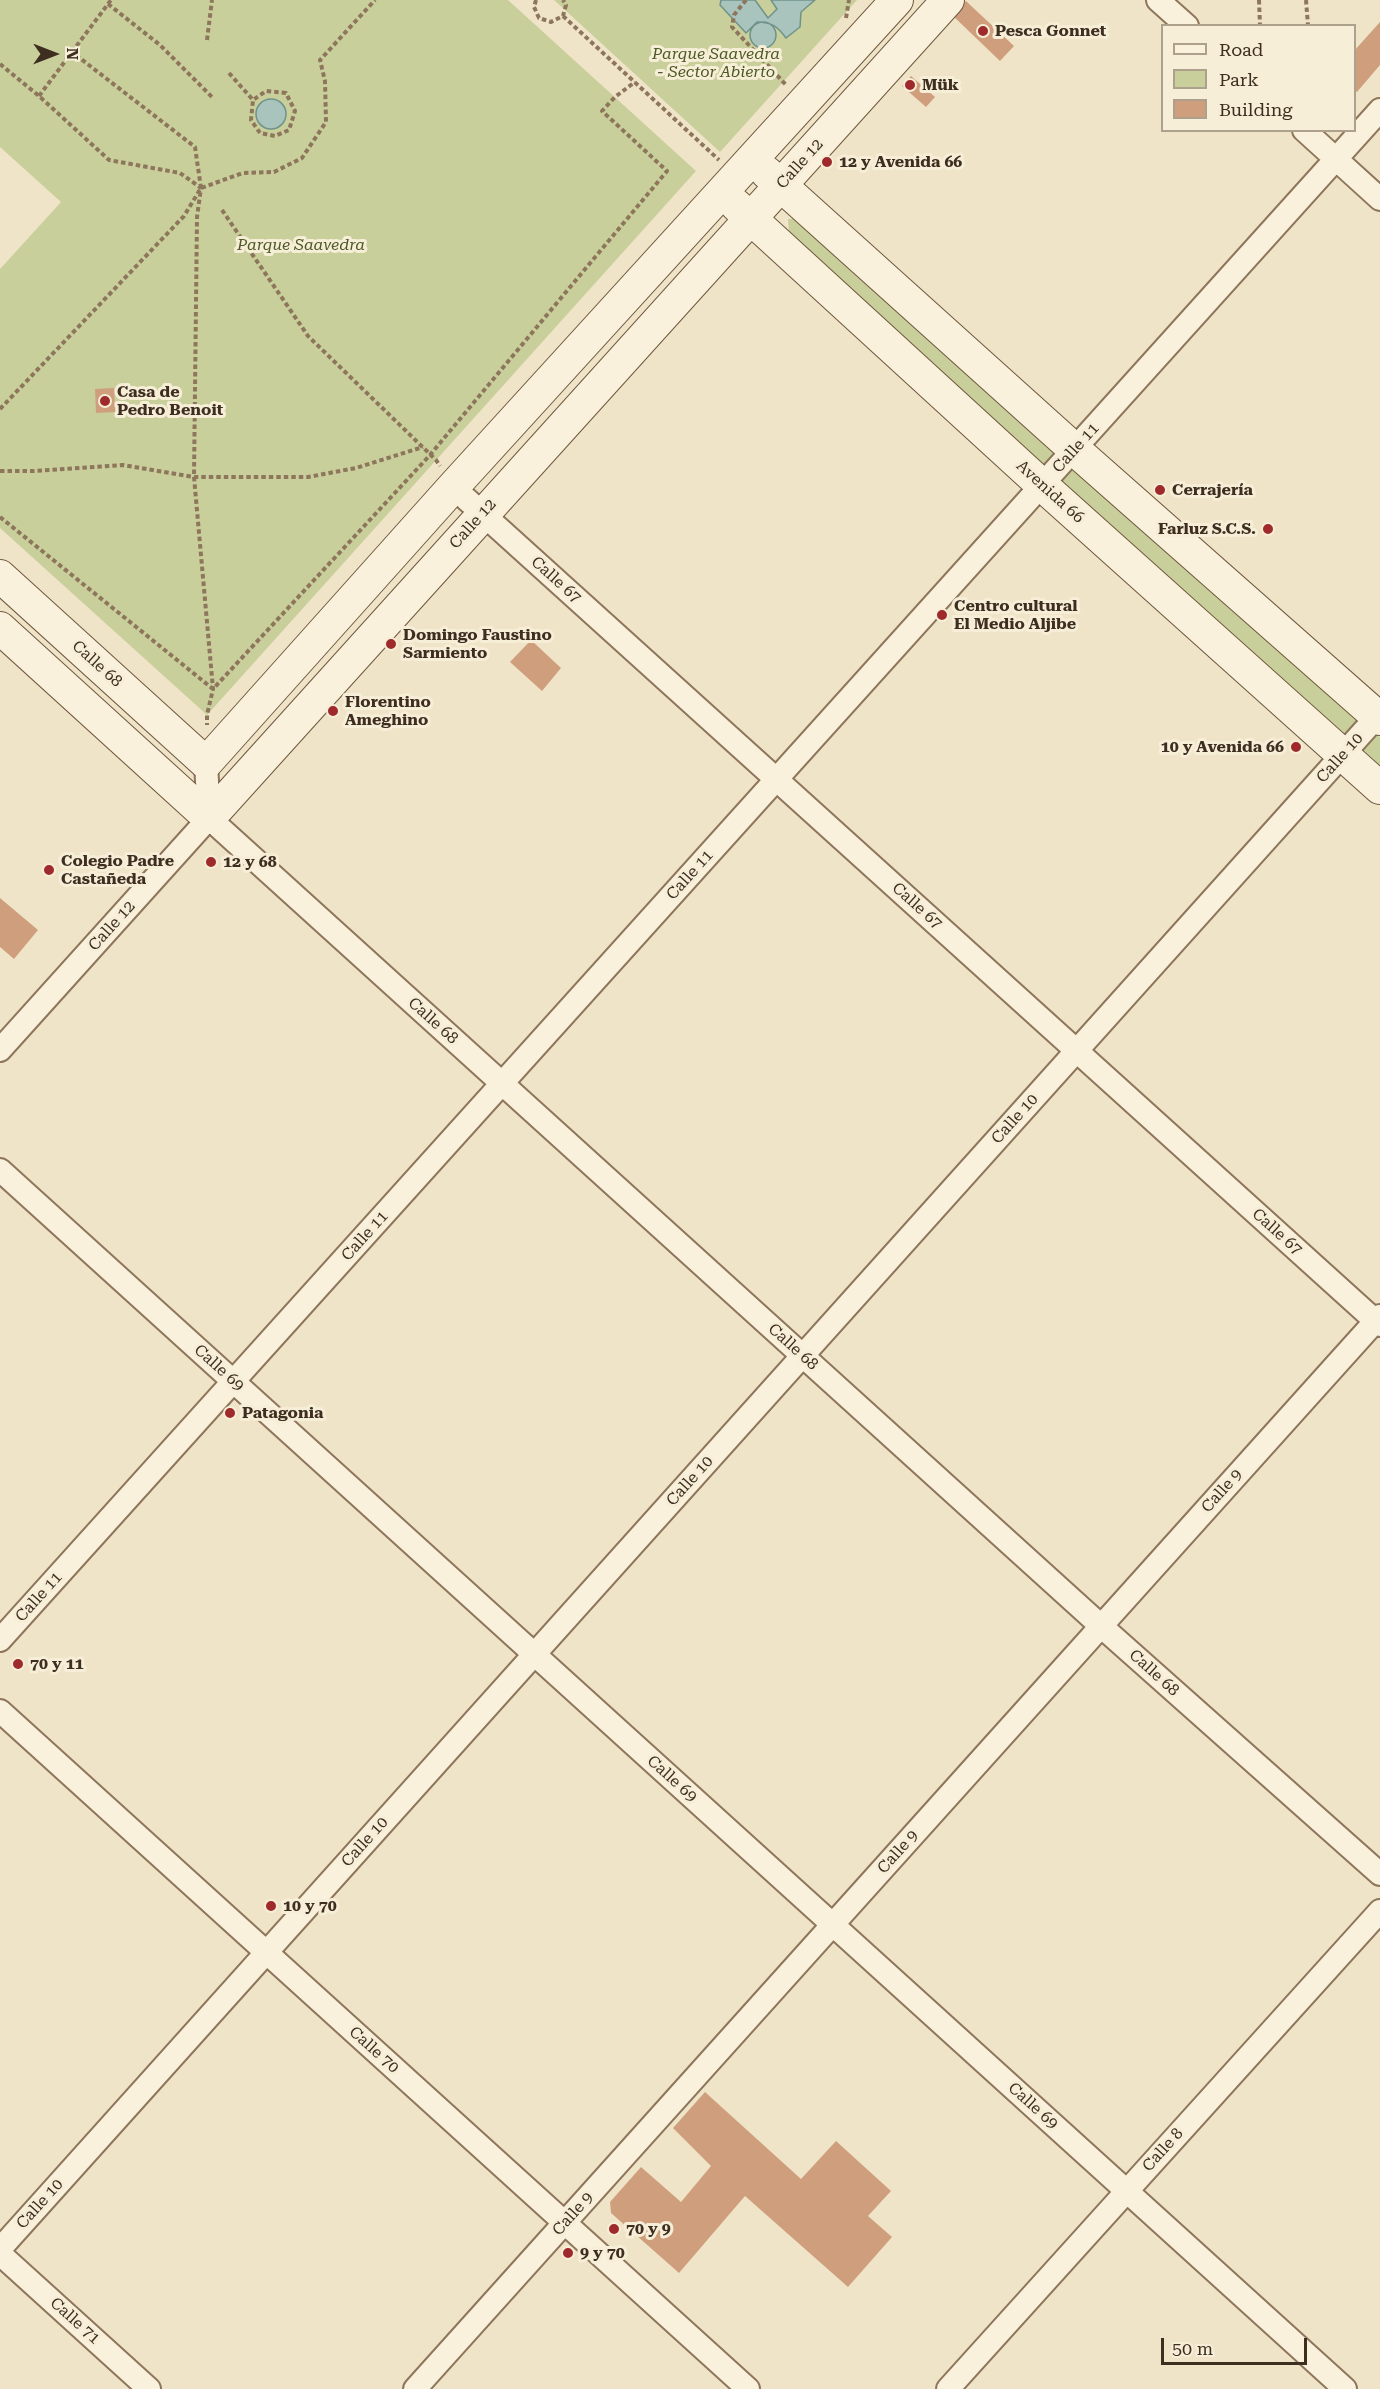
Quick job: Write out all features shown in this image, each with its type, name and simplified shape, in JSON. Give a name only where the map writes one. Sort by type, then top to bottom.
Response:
[{"type":"main road","points":[[206,763],[447,478],[733,172],[803,104],[897,0]]},
{"type":"main road","name":"Calle 12","points":[[209,818],[948,0]]},
{"type":"main road","points":[[733,172],[780,185],[1075,450],[1379,716]]},
{"type":"main road","name":"Avenida 66","points":[[733,172],[751,218],[1043,486],[1380,788]]},
{"type":"main road","name":"Calle 68","points":[[0,576],[206,763]]},
{"type":"main road","name":"Calle 68","points":[[0,628],[209,818]]},
{"type":"street","points":[[1158,0],[1185,24]]},
{"type":"street","name":"Calle 11","points":[[0,1640],[1380,110]]},
{"type":"street","points":[[1306,132],[1380,199]]},
{"type":"street","name":"Calle 67","points":[[447,478],[482,514],[1378,1320]]},
{"type":"street","name":"Calle 10","points":[[0,2249],[1379,716]]},
{"type":"street","points":[[206,763],[209,818]]},
{"type":"street","name":"Calle 12","points":[[0,1050],[209,818]]},
{"type":"street","name":"Calle 68","points":[[209,818],[1101,1626],[1380,1874]]},
{"type":"street","name":"Calle 69","points":[[0,1170],[1345,2389]]},
{"type":"street","name":"Calle 9","points":[[416,2389],[1378,1320]]},
{"type":"street","name":"Calle 70","points":[[0,1711],[748,2389]]},
{"type":"street","name":"Calle 8","points":[[948,2389],[1380,1911]]},
{"type":"street","name":"Calle 71","points":[[0,2254],[149,2389]]},
{"type":"path","points":[[207,40],[212,0]]},
{"type":"path","points":[[0,409],[184,216],[201,188],[243,173],[274,172],[302,158],[326,122],[325,81],[320,60],[375,0]]},
{"type":"path","points":[[536,0],[534,6],[539,18],[551,22],[562,16],[566,5],[564,0]]},
{"type":"path","points":[[746,0],[734,15],[732,27],[803,104]]},
{"type":"path","points":[[1259,0],[1260,24]]},
{"type":"path","points":[[1306,0],[1308,24]]},
{"type":"path","points":[[39,96],[109,2],[160,45],[213,98]]},
{"type":"path","points":[[562,16],[733,172]]},
{"type":"path","points":[[72,52],[195,147],[201,188],[196,217],[194,477],[213,689],[207,726]]},
{"type":"path","points":[[0,63],[109,160],[180,173],[201,188]]},
{"type":"path","points":[[229,73],[253,100],[252,120],[260,133],[275,136],[289,129],[296,111],[286,93],[266,91],[253,100]]},
{"type":"path","points":[[213,689],[430,455],[667,171],[602,111],[615,97],[635,82]]},
{"type":"path","points":[[222,210],[308,336],[423,447],[447,478]]},
{"type":"path","points":[[0,471],[123,465],[194,477],[308,477],[356,468],[423,447]]},
{"type":"path","points":[[0,517],[213,689]]},
{"type":"green space","name":"Parque Saavedra","points":[[0,0],[508,0],[696,171],[207,715],[0,528],[0,269],[61,202],[0,147]]},
{"type":"green space","name":"Parque Saavedra - Sector Abierto","points":[[554,0],[857,0],[720,152]]},
{"type":"green space","points":[[804,218],[1380,737],[1380,771],[789,234],[788,219]]},
{"type":"water","points":[[721,0],[755,0],[768,18],[777,9],[771,0],[815,0],[801,12],[800,27],[786,38],[774,26],[762,22],[757,22],[746,33],[720,5]]},
{"type":"water","points":[[763,22],[772,26],[776,35],[772,44],[763,48],[754,44],[750,35],[754,26]]},
{"type":"water","points":[[271,99],[281,104],[286,114],[281,124],[271,129],[261,124],[256,114],[261,104]]},
{"type":"building","name":"Pesca Gonnet","points":[[966,1],[1014,46],[1000,61],[952,15]]},
{"type":"building","points":[[1380,22],[1380,65],[1357,92],[1356,91],[1356,49]]},
{"type":"building","points":[[911,76],[935,97],[926,107],[902,86]]},
{"type":"building","name":"Casa de Pedro Benoit","points":[[114,388],[115,412],[96,413],[95,389]]},
{"type":"building","points":[[531,640],[561,668],[542,691],[510,662]]},
{"type":"building","points":[[0,898],[38,930],[14,959],[0,947]]},
{"type":"building","points":[[705,2092],[801,2179],[836,2141],[891,2191],[868,2216],[892,2237],[848,2287],[745,2196],[679,2273],[611,2213],[610,2202],[641,2167],[681,2202],[711,2166],[673,2128]]},
{"type":"place","name":"Pesca Gonnet","points":[[983,31]]},
{"type":"place","name":"Mük","points":[[910,85]]},
{"type":"place","name":"12 y Avenida 66","points":[[827,162]]},
{"type":"place","name":"Casa de Pedro Benoit","points":[[105,401]]},
{"type":"place","name":"Cerrajería","points":[[1160,490]]},
{"type":"place","name":"Farluz S.C.S.","points":[[1268,529]]},
{"type":"place","name":"Centro cultural El Medio Aljibe","points":[[942,615]]},
{"type":"place","name":"Domingo Faustino Sarmiento","points":[[391,644]]},
{"type":"place","name":"Florentino Ameghino","points":[[333,711]]},
{"type":"place","name":"10 y Avenida 66","points":[[1296,747]]},
{"type":"place","name":"12 y 68","points":[[211,862]]},
{"type":"place","name":"Colegio Padre Castañeda","points":[[49,870]]},
{"type":"place","name":"Patagonia","points":[[230,1413]]},
{"type":"place","name":"70 y 11","points":[[18,1664]]},
{"type":"place","name":"10 y 70","points":[[271,1906]]},
{"type":"place","name":"70 y 9","points":[[614,2229]]},
{"type":"place","name":"9 y 70","points":[[568,2253]]}]
